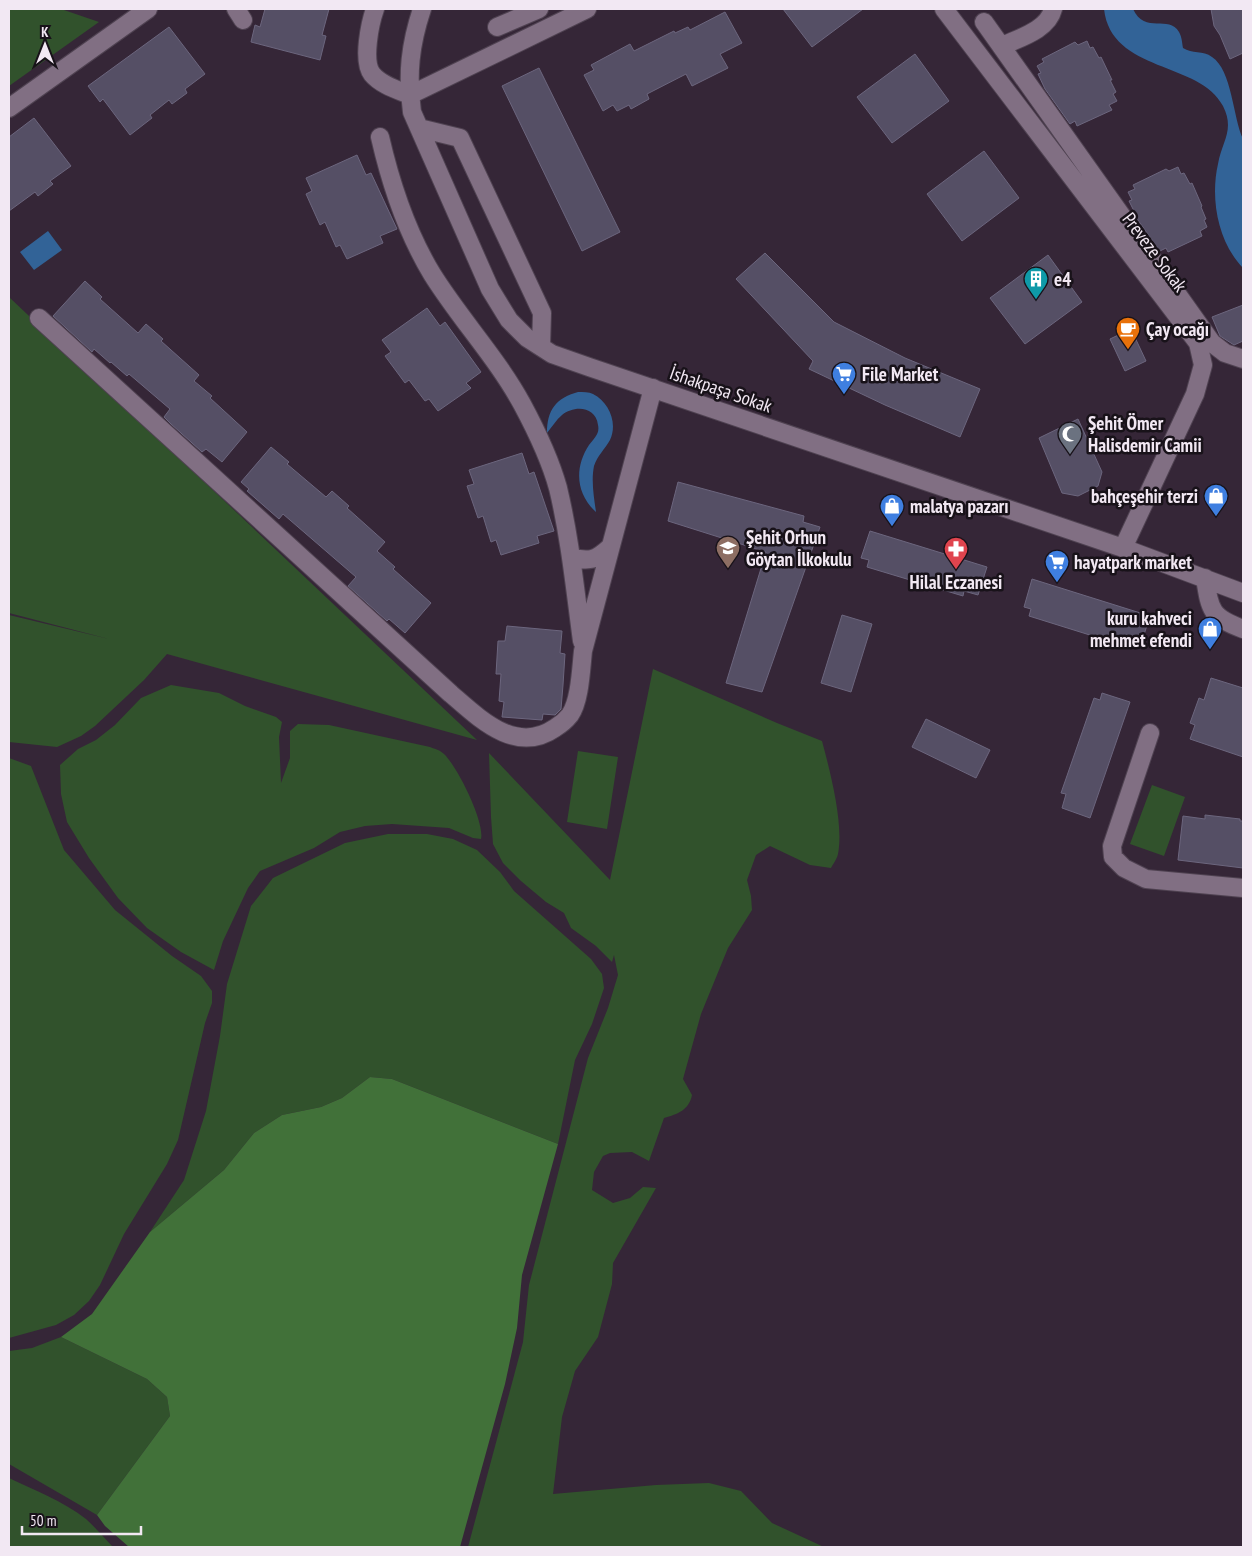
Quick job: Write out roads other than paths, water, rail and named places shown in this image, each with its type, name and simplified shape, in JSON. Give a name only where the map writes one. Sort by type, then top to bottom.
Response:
[{"type":"street","points":[[9,108],[148,9]]},
{"type":"street","points":[[375,9],[371,20],[367,53],[371,73],[382,83],[410,95],[587,9]]},
{"type":"street","name":"İshakpaşa Sokak","points":[[422,9],[410,59],[412,112],[490,289],[510,320],[527,338],[552,354],[1123,548],[1243,593]]},
{"type":"street","points":[[497,27],[539,9]]},
{"type":"street","name":"Preveze Sokak","points":[[944,9],[1198,343],[1203,365],[1195,394],[1123,548]]},
{"type":"street","points":[[1002,46],[1035,31],[1045,24],[1053,9]]},
{"type":"street","points":[[984,22],[1212,343],[1225,353],[1243,359]]},
{"type":"street","points":[[419,128],[460,138],[542,313],[542,347]]},
{"type":"street","points":[[380,136],[397,199],[410,233],[432,274],[522,403],[542,445],[557,486],[568,532],[583,651]]},
{"type":"street","points":[[39,318],[451,694],[496,730],[524,738],[549,732],[570,715],[577,695],[583,651],[653,388]]},
{"type":"street","points":[[571,558],[593,560],[610,548]]},
{"type":"street","points":[[1205,578],[1208,601],[1214,614],[1223,621],[1243,629]]},
{"type":"street","points":[[1150,733],[1113,840],[1113,857],[1124,868],[1146,879],[1243,888]]},
{"type":"water","points":[[1104,9],[1133,9],[1138,17],[1144,21],[1169,24],[1175,27],[1180,34],[1183,48],[1209,55],[1219,63],[1224,72],[1243,139],[1243,268],[1227,246],[1218,219],[1216,205],[1216,177],[1228,129],[1223,106],[1212,92],[1196,81],[1157,65],[1122,45],[1110,30]]},
{"type":"water","points":[[48,231],[62,250],[34,270],[20,252]]},
{"type":"water","points":[[578,392],[593,394],[604,402],[612,420],[613,427],[610,440],[594,466],[593,483],[596,512],[584,497],[579,480],[579,472],[584,454],[597,433],[598,428],[593,414],[584,409],[567,412],[560,417],[547,433],[547,425],[554,406],[564,398]]},
{"type":"place","name":"e4","points":[[1036,300]]},
{"type":"place","name":"Çay ocağı","points":[[1128,350]]},
{"type":"place","name":"File Market","points":[[844,395]]},
{"type":"place","name":"Şehit Ömer Halisdemir Camii","points":[[1070,455]]},
{"type":"place","name":"bahçeşehir terzi","points":[[1216,517]]},
{"type":"place","name":"malatya pazarı","points":[[892,527]]},
{"type":"place","name":"Şehit Orhun Göytan İlkokulu","points":[[728,569]]},
{"type":"place","name":"Hilal Eczanesi","points":[[956,570]]},
{"type":"place","name":"hayatpark market","points":[[1057,583]]},
{"type":"place","name":"kuru kahveci mehmet efendi","points":[[1210,650]]}]
